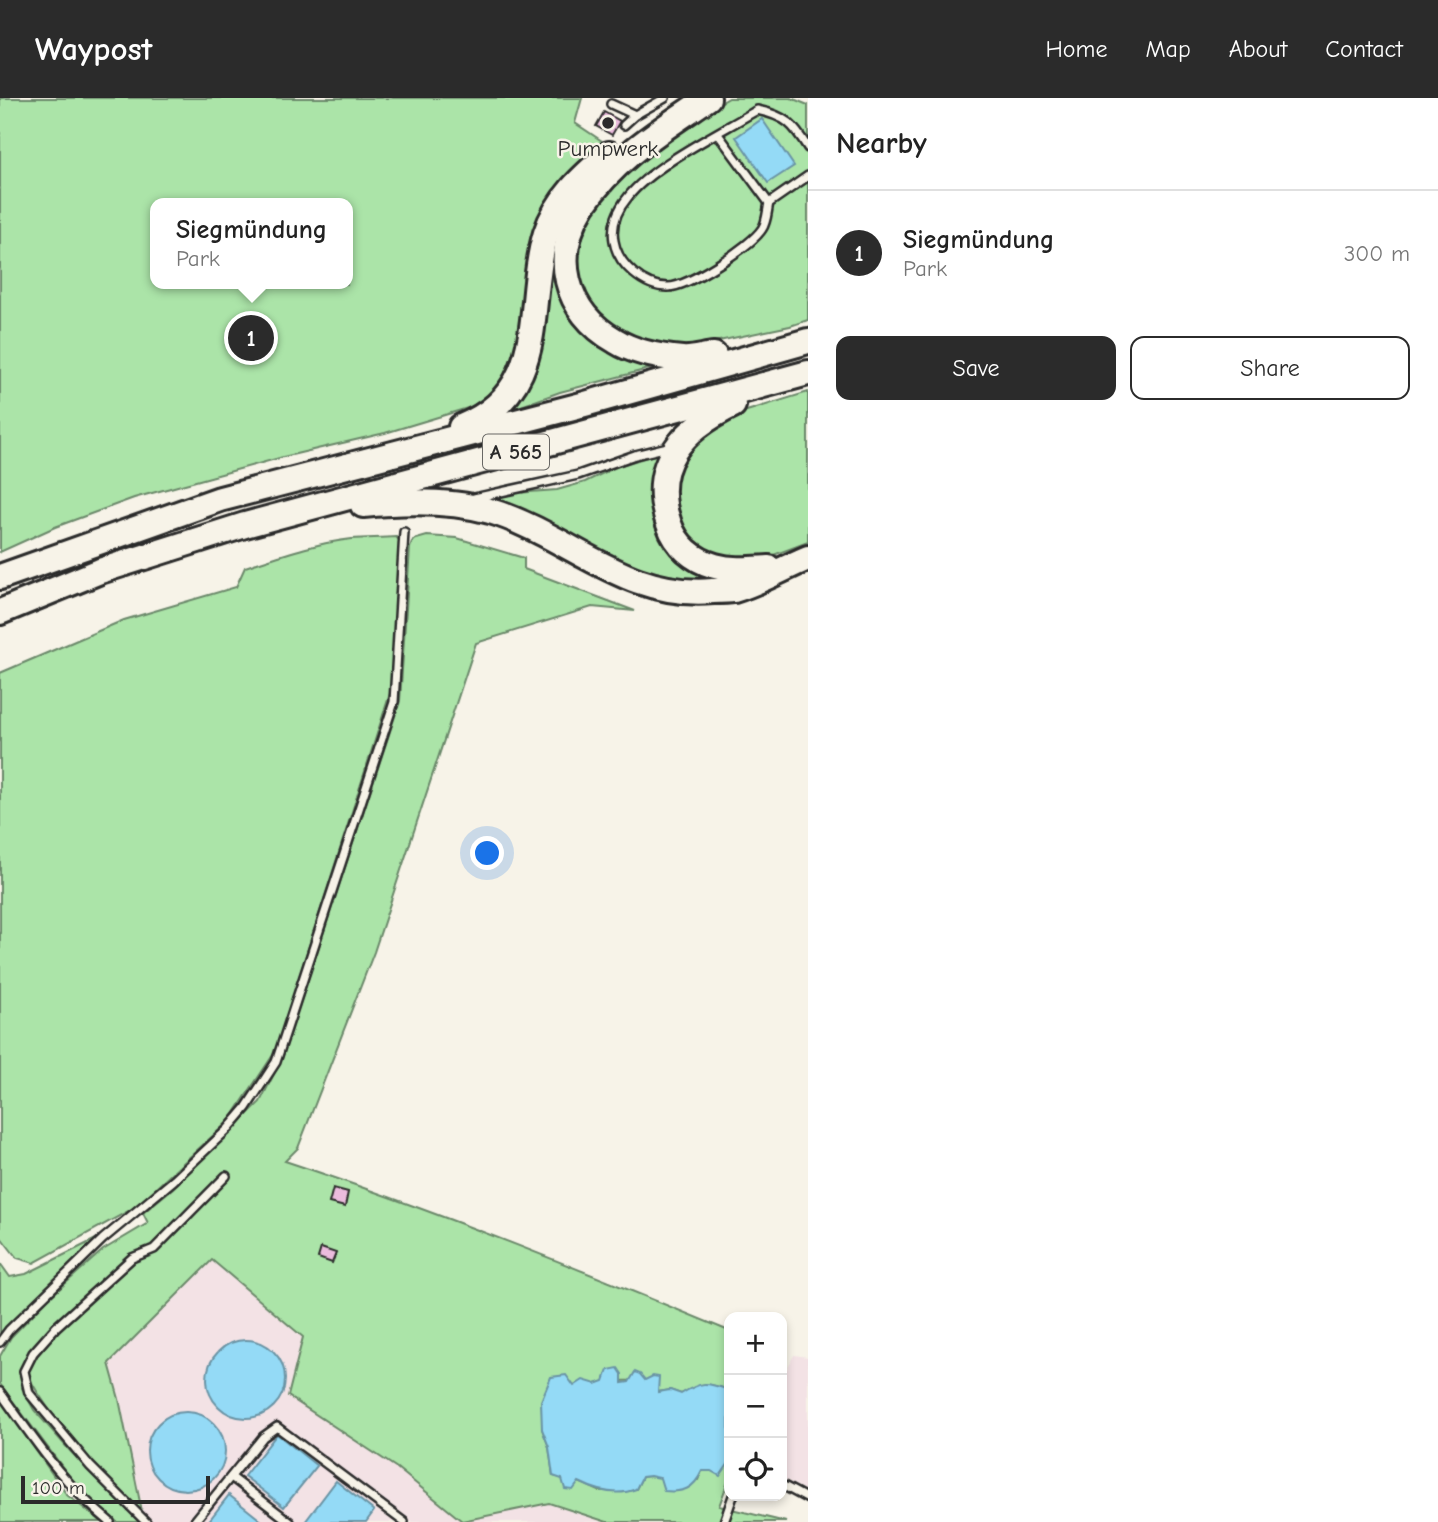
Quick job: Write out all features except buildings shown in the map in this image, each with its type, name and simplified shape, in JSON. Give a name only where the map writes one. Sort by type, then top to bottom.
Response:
[{"type":"highway","points":[[396,453],[477,421],[496,406],[516,382],[531,341],[546,233],[557,209],[581,178],[686,98]]},
{"type":"highway","points":[[708,98],[626,156],[592,192],[581,208],[568,238],[565,261],[567,284],[590,323],[616,342],[645,353],[685,359],[808,340]]},
{"type":"highway","name":"A 565","points":[[0,577],[220,499],[585,404],[808,340]]},
{"type":"highway","points":[[785,567],[737,570],[714,566],[698,559],[673,537],[661,494],[668,462],[679,444],[706,418],[798,376]]},
{"type":"highway","name":"A 565","points":[[0,612],[100,571],[245,525],[798,376]]},
{"type":"highway","points":[[245,525],[372,504],[449,504],[491,512],[535,528],[621,575],[650,587],[690,593],[734,590],[808,558]]},
{"type":"lane","points":[[624,125],[635,115],[666,98]]},
{"type":"lane","points":[[611,104],[635,115]]},
{"type":"lane","points":[[808,148],[789,121],[774,113],[757,110],[655,172],[628,196],[615,218],[614,243],[625,265],[643,281],[668,287],[691,282],[755,238],[764,227],[769,203],[808,176]]},
{"type":"lane","points":[[718,134],[769,203]]},
{"type":"lane","points":[[449,504],[578,475],[635,455],[679,444]]},
{"type":"lane","points":[[0,1342],[9,1330],[103,1239],[174,1180],[228,1129],[246,1108],[276,1062],[394,702],[404,532]]},
{"type":"lane","points":[[146,1522],[89,1466],[29,1393],[24,1371],[33,1353],[56,1326],[132,1258],[154,1249],[226,1177]]},
{"type":"lane","points":[[0,1392],[58,1474],[84,1501],[110,1522]]},
{"type":"lane","points":[[194,1522],[263,1437],[277,1427],[404,1522]]},
{"type":"lane","points":[[231,1477],[290,1522]]},
{"type":"lane","points":[[787,1488],[808,1499]]},
{"type":"lane","points":[[724,1522],[731,1501]]},
{"type":"shaded area","points":[[211,1260],[303,1337],[397,1468],[462,1521],[549,1503],[607,1522],[149,1522],[143,1517],[109,1363]]},
{"type":"shaded area","points":[[794,1355],[808,1357],[808,1492],[787,1481],[787,1369]]},
{"type":"green space","points":[[0,98],[582,98],[575,123],[611,147],[584,167],[518,352],[504,384],[481,404],[385,433],[283,457],[134,498],[55,527],[0,552]]},
{"type":"green space","points":[[729,98],[791,98],[808,105],[808,320],[700,345],[656,345],[627,336],[601,323],[580,292],[574,252],[592,202],[613,181],[703,113]]},
{"type":"green space","points":[[558,239],[563,296],[660,366],[560,392],[496,415]]},
{"type":"green space","points":[[808,392],[808,542],[763,559],[717,557],[695,545],[674,516],[674,476],[697,442],[737,414]]},
{"type":"green space","points":[[667,451],[655,497],[726,579],[690,582],[656,575],[484,501],[516,493],[557,490],[585,482],[618,466]]},
{"type":"green space","points":[[427,536],[457,538],[524,558],[524,569],[635,611],[592,607],[476,643],[374,952],[298,1148],[285,1161],[508,1242],[724,1329],[724,1389],[704,1384],[681,1394],[670,1390],[658,1392],[645,1380],[596,1384],[542,1429],[549,1447],[553,1476],[579,1482],[599,1491],[636,1489],[642,1477],[698,1480],[702,1471],[711,1471],[724,1465],[724,1492],[719,1506],[786,1522],[607,1522],[549,1503],[462,1521],[397,1468],[288,1396],[303,1337],[212,1260],[109,1363],[143,1517],[66,1432],[28,1376],[22,1388],[34,1410],[140,1522],[117,1522],[82,1493],[0,1384],[0,1356],[11,1337],[48,1299],[103,1250],[148,1223],[143,1213],[173,1188],[260,1102],[282,1058],[400,701],[410,548],[413,540]]},
{"type":"green space","points":[[396,537],[401,542],[392,687],[275,1052],[230,1120],[134,1208],[34,1263],[17,1258],[0,1236],[0,673],[124,620],[236,587],[245,567],[324,544],[352,539]]},
{"type":"green space","points":[[102,1236],[0,1334],[0,1263],[10,1277],[26,1274]]},
{"type":"green space","points":[[0,1399],[67,1495],[102,1522],[0,1522]]},
{"type":"water","points":[[762,119],[794,166],[768,183],[736,137]]},
{"type":"water","points":[[246,1340],[261,1343],[278,1357],[285,1379],[282,1394],[268,1411],[246,1418],[231,1415],[214,1401],[207,1379],[210,1364],[224,1347]]},
{"type":"water","points":[[618,1368],[622,1374],[622,1383],[629,1382],[635,1372],[645,1380],[653,1376],[659,1377],[658,1392],[670,1390],[681,1394],[704,1384],[724,1388],[724,1470],[720,1476],[711,1471],[702,1471],[691,1486],[677,1491],[664,1491],[660,1478],[650,1476],[642,1477],[636,1489],[622,1493],[600,1490],[579,1482],[573,1490],[565,1489],[562,1479],[553,1476],[549,1447],[542,1429],[541,1401],[551,1377],[566,1375],[574,1386],[583,1380],[596,1384],[604,1381],[608,1370]]},
{"type":"water","points":[[178,1412],[194,1412],[208,1418],[219,1429],[225,1443],[225,1459],[219,1473],[208,1484],[194,1490],[178,1490],[164,1484],[153,1473],[147,1459],[147,1443],[153,1429],[164,1418]]},
{"type":"water","points":[[277,1434],[317,1466],[284,1507],[244,1476]]},
{"type":"water","points":[[336,1481],[374,1511],[366,1522],[305,1522]]},
{"type":"water","points":[[229,1495],[263,1522],[208,1522]]},
{"type":"place","name":"Pumpwerk","points":[[608,123]]},
{"type":"place","name":"Siegmündung","points":[[251,338]]}]
